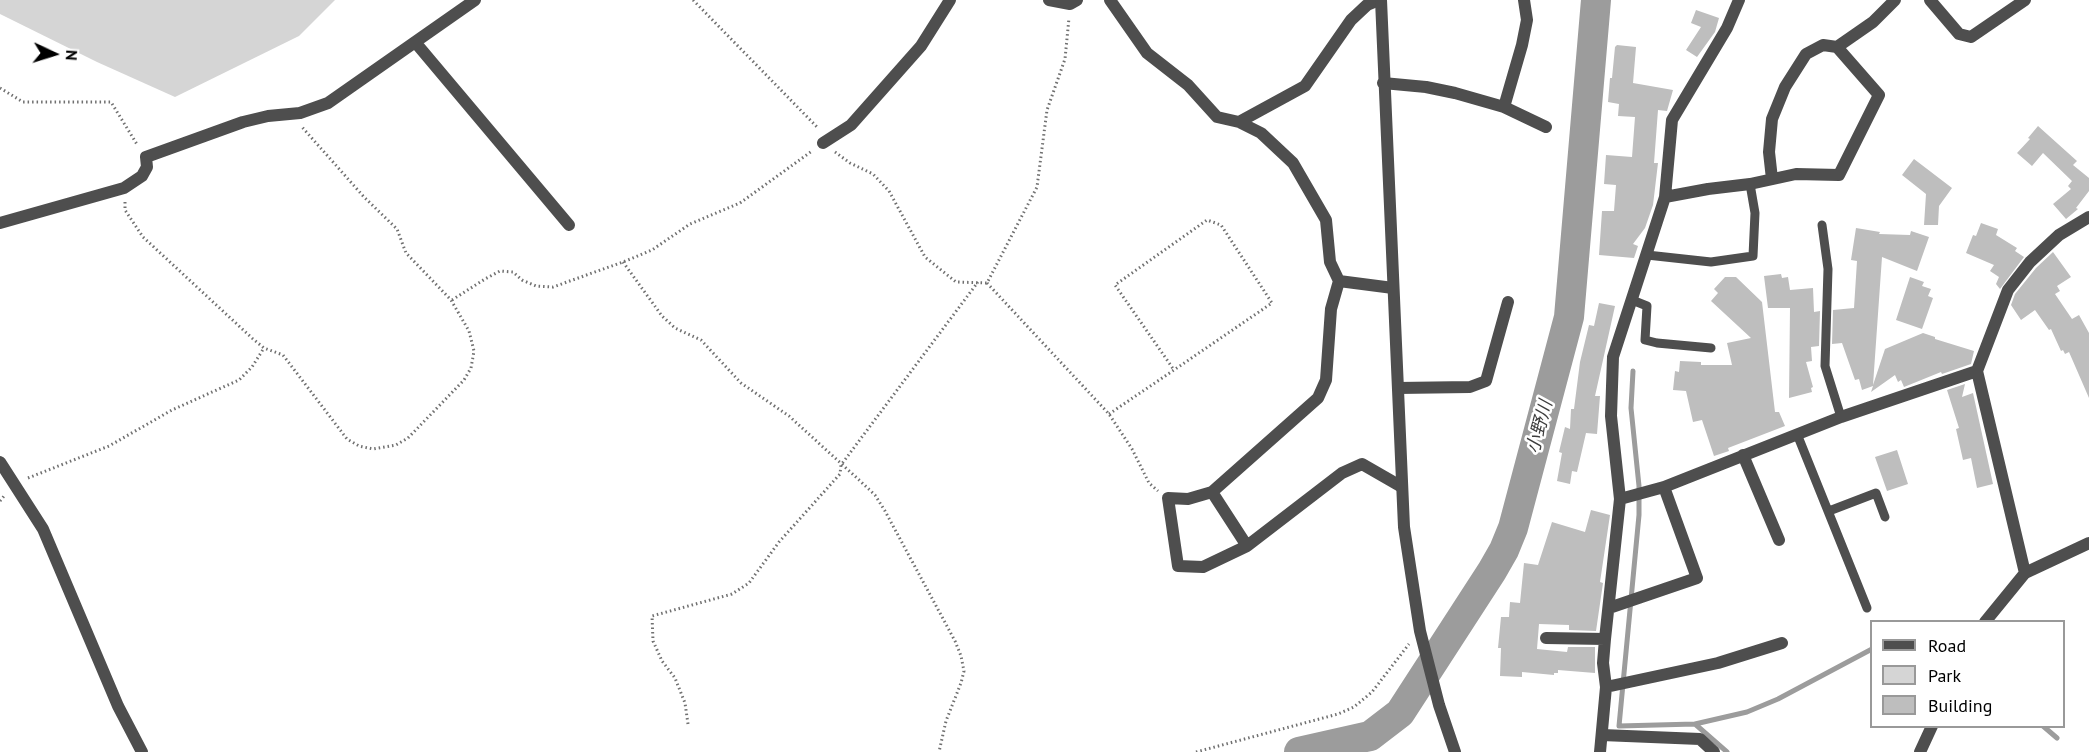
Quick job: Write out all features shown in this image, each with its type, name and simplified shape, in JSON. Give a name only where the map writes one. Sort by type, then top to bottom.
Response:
[{"type":"street","points":[[0,223],[124,188],[142,176],[147,167],[146,158],[243,122],[268,116],[300,113],[328,103],[476,0]]},
{"type":"street","points":[[823,143],[851,124],[921,46],[950,0]]},
{"type":"street","points":[[1049,0],[1073,2]]},
{"type":"street","points":[[1110,0],[1147,53],[1188,85],[1217,117],[1239,122],[1261,133],[1293,163],[1326,220],[1330,262],[1339,281],[1331,309],[1326,380],[1318,398],[1212,492],[1188,499],[1168,498],[1178,566],[1203,567],[1247,546],[1342,472],[1362,464],[1402,487]]},
{"type":"street","points":[[1239,122],[1305,86],[1351,20],[1367,5],[1380,0],[1404,527],[1420,631],[1439,705],[1455,752]]},
{"type":"street","points":[[1504,107],[1526,28],[1524,0]]},
{"type":"street","points":[[1600,752],[1606,687],[1605,639],[1620,499],[1611,416],[1613,357],[1665,197],[1672,120],[1727,28],[1739,0]]},
{"type":"street","points":[[1837,47],[1873,22],[1895,0]]},
{"type":"street","points":[[1930,0],[1959,34],[1971,37],[2025,0]]},
{"type":"street","points":[[415,42],[569,225]]},
{"type":"street","points":[[1665,197],[1750,184],[1796,174],[1839,175],[1879,95],[1837,47],[1822,45],[1806,54],[1785,87],[1772,119],[1769,152],[1772,179]]},
{"type":"street","points":[[1383,84],[1426,87],[1504,107],[1546,127]]},
{"type":"street","points":[[2025,573],[1977,371],[2008,290],[2031,262],[2059,236],[2089,217]]},
{"type":"street","points":[[1339,281],[1393,288]]},
{"type":"street","points":[[1398,388],[1470,387],[1486,381],[1508,302]]},
{"type":"street","points":[[1620,499],[1664,487],[1841,417],[1977,371]]},
{"type":"street","points":[[1743,455],[1779,540]]},
{"type":"street","points":[[0,462],[43,529],[109,687],[142,752]]},
{"type":"street","points":[[1609,608],[1697,578],[1664,487]]},
{"type":"street","points":[[1212,492],[1247,546]]},
{"type":"street","points":[[1986,620],[2025,573],[2089,543]]},
{"type":"street","points":[[1546,638],[1605,639]]},
{"type":"street","points":[[1606,687],[1718,663],[1782,643]]},
{"type":"street","points":[[1920,752],[1931,728]]},
{"type":"street","points":[[1602,735],[1701,739],[1712,751]]},
{"type":"lane","points":[[1647,255],[1711,262],[1753,256],[1755,213],[1750,184]]},
{"type":"lane","points":[[1822,225],[1828,268],[1825,366],[1841,417]]},
{"type":"lane","points":[[1632,300],[1647,306],[1645,340],[1711,348]]},
{"type":"lane","points":[[1797,434],[1867,608]]},
{"type":"lane","points":[[1829,511],[1876,493],[1885,516]]},
{"type":"path","points":[[693,0],[807,116],[818,129],[823,143],[850,163],[873,174],[889,191],[925,257],[956,282],[987,282],[1109,414],[1132,449],[1149,483],[1168,498]]},
{"type":"path","points":[[987,282],[1037,187],[1047,110],[1065,58],[1073,2]]},
{"type":"path","points":[[0,88],[23,102],[111,102],[146,158]]},
{"type":"path","points":[[124,188],[125,210],[143,237],[264,348],[283,355],[347,439],[359,446],[373,448],[396,445],[408,438],[464,380],[471,368],[474,351],[469,331],[452,300],[406,253],[397,229],[364,197],[302,129],[300,113]]},
{"type":"path","points":[[452,300],[500,271],[513,272],[522,280],[536,286],[553,287],[652,250],[690,224],[740,203],[823,143]]},
{"type":"path","points":[[1109,414],[1174,370],[1272,303],[1221,225],[1207,220],[1115,285],[1174,370]]},
{"type":"path","points":[[623,262],[662,316],[675,328],[701,340],[741,383],[789,416],[875,495],[961,656],[964,671],[962,683],[946,721],[939,752]]},
{"type":"path","points":[[688,724],[685,704],[675,678],[662,661],[653,641],[652,616],[732,594],[749,583],[779,542],[840,474],[841,465],[978,282]]},
{"type":"path","points":[[0,501],[14,483],[109,446],[172,410],[239,380],[252,367],[264,348]]},
{"type":"path","points":[[1196,752],[1338,714],[1354,707],[1372,692],[1420,631]]},
{"type":"green space","points":[[0,0],[335,0],[299,36],[175,97],[97,62],[0,14]]},
{"type":"building","points":[[1696,10],[1719,18],[1715,32],[1697,57],[1686,50],[1701,27],[1691,23]]},
{"type":"building","points":[[1617,45],[1636,47],[1633,83],[1673,90],[1667,111],[1658,110],[1654,163],[1658,163],[1653,205],[1645,228],[1633,244],[1638,246],[1634,258],[1599,255],[1602,211],[1614,211],[1616,185],[1604,184],[1606,155],[1632,157],[1635,117],[1618,116],[1619,104],[1608,102]]},
{"type":"building","points":[[2038,126],[2077,161],[2073,165],[2089,178],[2089,191],[2076,208],[2078,209],[2066,219],[2053,204],[2071,189],[2068,186],[2072,181],[2043,153],[2032,166],[2017,153]]},
{"type":"building","points":[[1914,159],[1952,188],[1939,206],[1938,225],[1924,225],[1926,194],[1902,175]]},
{"type":"building","points":[[1981,223],[1998,229],[1996,235],[2017,248],[2015,251],[2024,257],[2000,289],[1996,284],[1999,277],[1990,271],[1994,265],[1966,253]]},
{"type":"building","points":[[1856,228],[1880,232],[1879,234],[1910,235],[1911,231],[1929,237],[1917,271],[1882,257],[1873,385],[1885,349],[1923,333],[1974,351],[1971,364],[1942,374],[1941,372],[1904,387],[1895,375],[1871,392],[1873,386],[1862,390],[1859,379],[1855,380],[1842,343],[1832,344],[1833,310],[1854,308],[1857,261],[1851,260]]},
{"type":"building","points":[[2053,252],[2071,277],[2057,286],[2060,291],[2055,294],[2072,319],[2079,315],[2089,333],[2089,398],[2069,352],[2065,354],[2063,350],[2061,351],[2051,329],[2049,330],[2035,310],[2021,320],[2011,305],[2015,294],[2036,268]]},
{"type":"building","points":[[1781,274],[1782,278],[1788,277],[1790,290],[1813,288],[1814,312],[1820,311],[1819,346],[1811,347],[1812,361],[1806,362],[1813,387],[1812,392],[1789,398],[1790,308],[1768,308],[1764,276]]},
{"type":"building","points":[[1725,277],[1736,277],[1762,302],[1775,412],[1779,412],[1785,426],[1728,448],[1729,451],[1714,456],[1702,420],[1693,422],[1686,391],[1673,390],[1675,371],[1679,372],[1680,361],[1701,362],[1701,365],[1732,365],[1727,343],[1751,338],[1711,301],[1718,293],[1714,289]]},
{"type":"building","points":[[1910,277],[1924,282],[1922,286],[1931,289],[1928,296],[1933,298],[1922,329],[1896,320]]},
{"type":"building","points":[[1599,303],[1615,306],[1595,396],[1600,396],[1597,434],[1586,433],[1577,472],[1572,471],[1570,484],[1557,481],[1562,453],[1559,452],[1565,427],[1570,429],[1571,409],[1574,409],[1580,362],[1589,325],[1594,326]]},
{"type":"building","points":[[1965,384],[1962,397],[1973,393],[1993,484],[1977,488],[1971,458],[1963,460],[1956,429],[1959,428],[1947,390]]},
{"type":"building","points":[[1897,450],[1908,484],[1887,491],[1875,457]]},
{"type":"building","points":[[1591,510],[1610,515],[1600,582],[1603,583],[1596,631],[1569,630],[1569,625],[1539,624],[1537,649],[1567,652],[1568,647],[1595,647],[1595,673],[1558,670],[1558,673],[1554,675],[1522,672],[1522,677],[1500,676],[1501,648],[1498,648],[1501,617],[1509,617],[1510,602],[1520,603],[1524,563],[1538,565],[1552,522],[1585,532]]},
{"type":"waterway","name":"小野川","points":[[1299,752],[1370,736],[1400,713],[1492,571],[1513,528],[1569,317],[1596,0]]},
{"type":"waterway","points":[[1633,371],[1631,408],[1639,486],[1639,515],[1619,726],[1695,724],[1727,752]]},
{"type":"waterway","points":[[1695,724],[1747,712],[1778,699],[1870,650]]},
{"type":"waterway","points":[[2045,728],[2057,738]]}]
